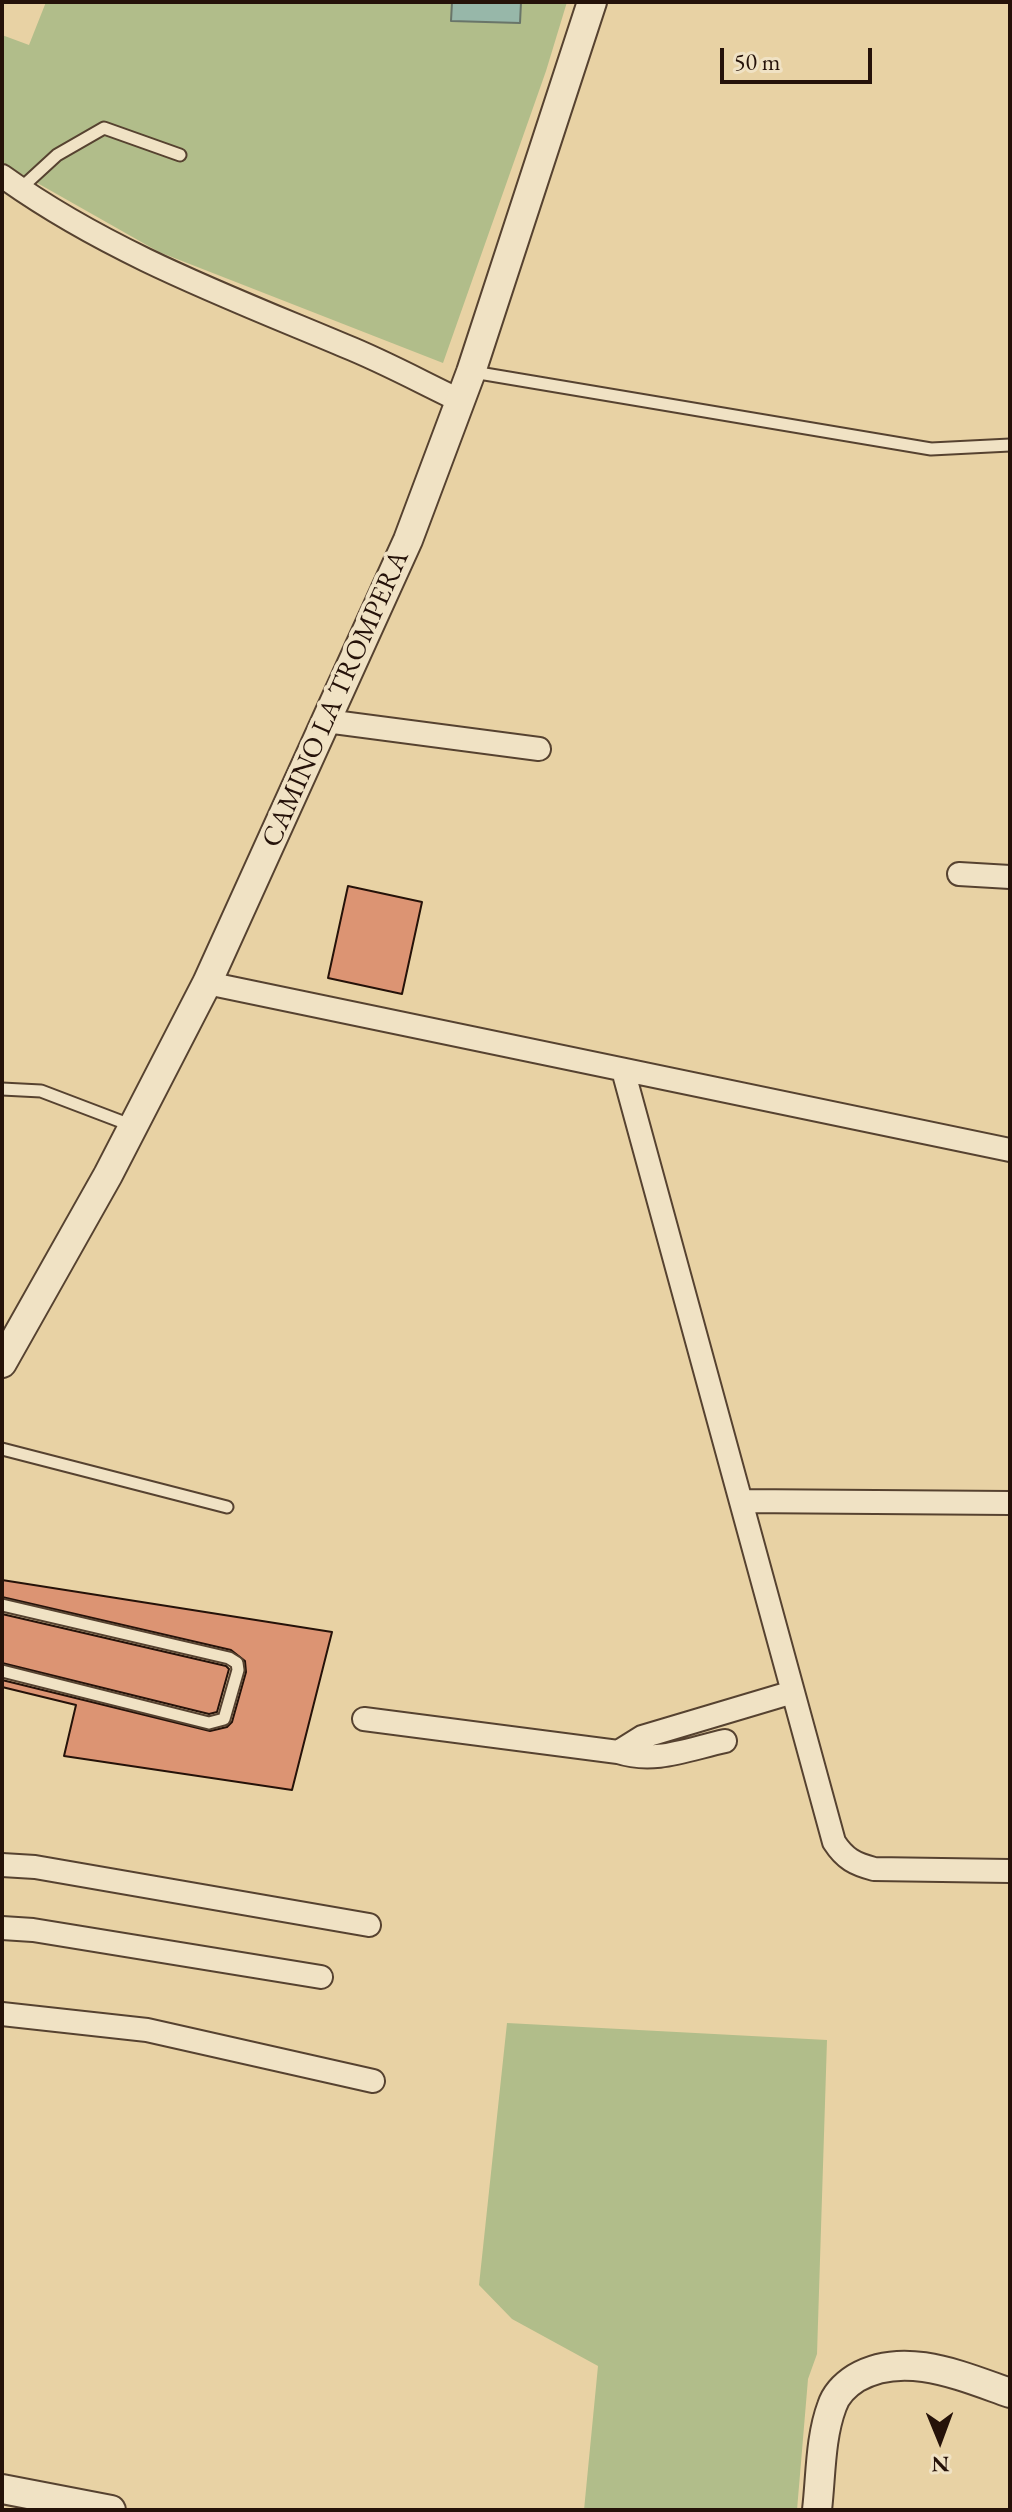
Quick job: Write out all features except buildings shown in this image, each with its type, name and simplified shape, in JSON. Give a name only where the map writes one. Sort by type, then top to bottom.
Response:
[{"type":"street","name":"CAMINO LA TROMPERA","points":[[2,1363],[133,1126],[207,983],[408,540],[471,372],[592,2]]},
{"type":"street","points":[[11,182],[140,259],[350,348],[461,401]]},
{"type":"street","points":[[326,721],[539,749]]},
{"type":"street","points":[[959,874],[1010,877]]},
{"type":"street","points":[[207,983],[623,1070],[1009,1146]]},
{"type":"street","points":[[623,1070],[834,1842],[842,1855],[855,1864],[874,1869],[1010,1871]]},
{"type":"street","points":[[741,1501],[1010,1503]]},
{"type":"street","points":[[618,1752],[642,1737],[793,1692]]},
{"type":"street","points":[[364,1719],[618,1752],[637,1758],[653,1758],[725,1741]]},
{"type":"street","points":[[2,1865],[35,1867],[369,1925]]},
{"type":"street","points":[[2,1928],[33,1930],[321,1977]]},
{"type":"street","points":[[2,2014],[147,2030],[373,2081]]},
{"type":"street","points":[[817,2510],[826,2428],[833,2402],[846,2384],[873,2368],[903,2364],[953,2374],[1010,2393]]},
{"type":"street","points":[[2,2489],[111,2510]]},
{"type":"lane","points":[[11,182],[104,128],[180,155]]},
{"type":"lane","points":[[471,372],[931,449],[1010,445]]},
{"type":"lane","points":[[2,1089],[41,1091],[133,1126]]},
{"type":"lane","points":[[2,1449],[227,1507]]},
{"type":"lane","points":[[2,1605],[229,1658],[237,1663],[238,1670],[224,1719],[209,1723],[2,1671]]},
{"type":"green space","points":[[46,2],[567,2],[546,71],[443,363],[159,252],[2,163],[2,35],[29,45]]},
{"type":"green space","points":[[507,2023],[827,2040],[817,2354],[808,2379],[797,2510],[584,2510],[598,2366],[512,2319],[479,2285]]},
{"type":"shaded area","points":[[452,2],[521,2],[520,23],[451,21]]}]
